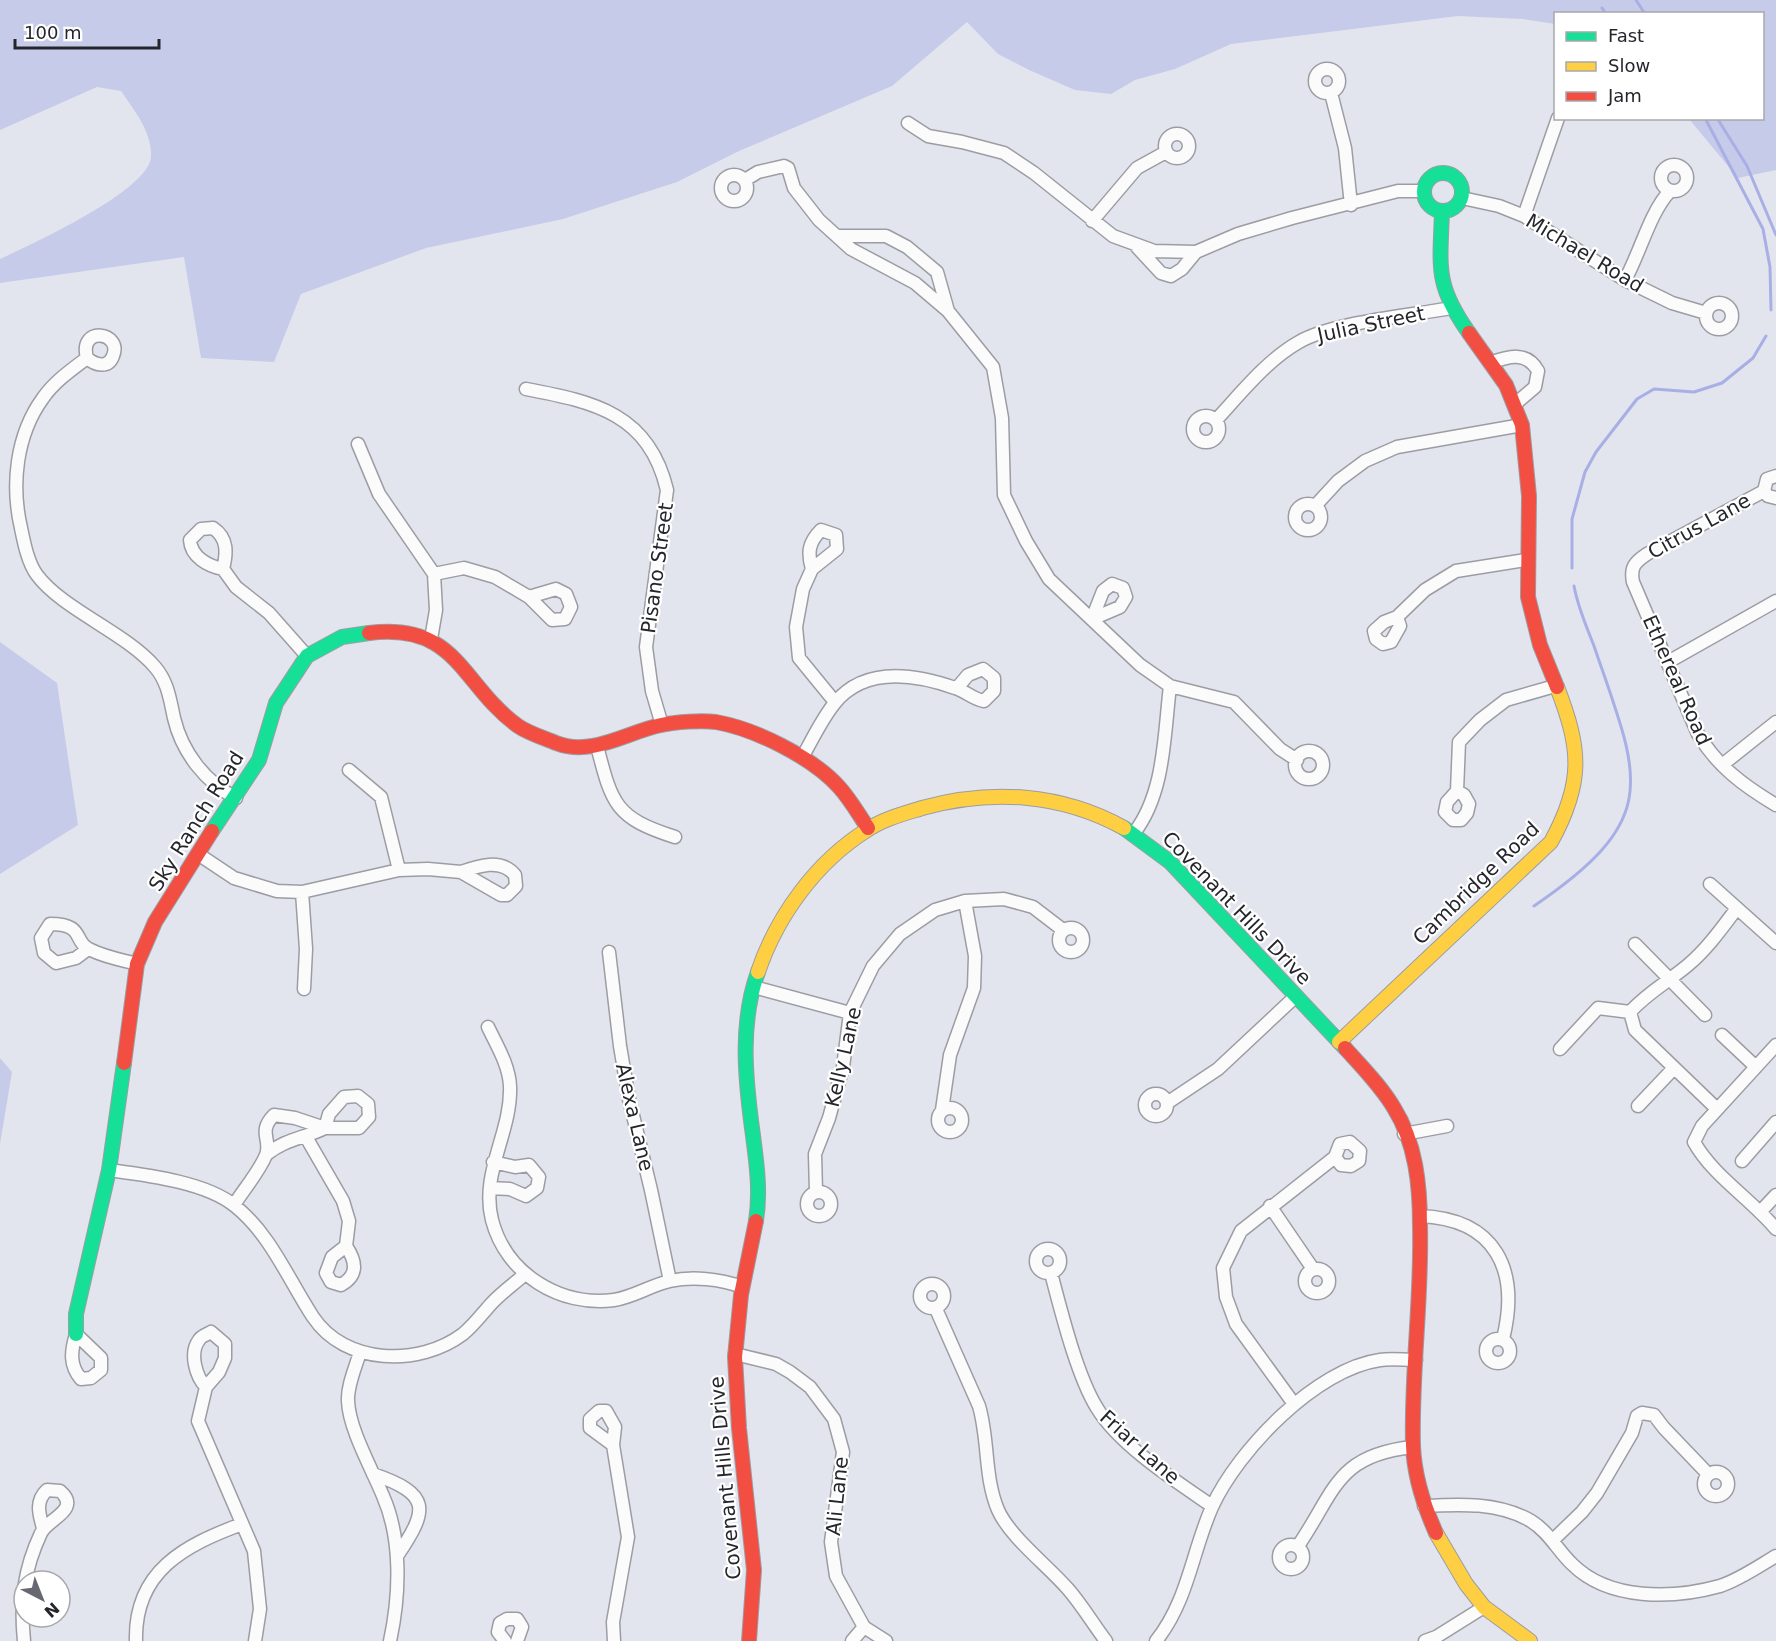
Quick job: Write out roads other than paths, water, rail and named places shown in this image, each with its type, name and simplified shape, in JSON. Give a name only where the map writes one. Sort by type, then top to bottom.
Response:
[{"type":"street","points":[[1331,93],[1345,148],[1351,205]]},
{"type":"street","points":[[1524,216],[1557,120]]},
{"type":"street","points":[[908,123],[928,136],[962,141],[1004,153],[1034,173],[1113,236],[1154,251],[1196,252],[1238,234],[1398,191],[1423,191]]},
{"type":"street","points":[[1092,221],[1137,168],[1166,152]]},
{"type":"street","points":[[745,180],[758,172],[782,165],[788,168],[794,188],[819,220],[851,249],[915,283],[948,311],[993,367],[1002,418],[1004,495],[1049,579],[1140,665],[1170,686],[1234,702],[1280,749],[1297,760]]},
{"type":"street","points":[[1447,173],[1458,180],[1462,198],[1454,208],[1442,212],[1436,211],[1426,203],[1423,191],[1429,179],[1434,175],[1447,173]]},
{"type":"street","points":[[1625,280],[1641,250],[1658,203],[1670,190]]},
{"type":"street","name":"Michael Road","points":[[1462,198],[1499,206],[1524,216],[1625,280],[1672,303],[1706,312]]},
{"type":"street","name":"Cambridge Road","points":[[1339,1042],[1551,842],[1571,797],[1576,764],[1572,726],[1540,645],[1528,597],[1526,560],[1529,496],[1522,425],[1506,386],[1451,309],[1440,276],[1442,212]]},
{"type":"street","points":[[837,236],[886,236],[907,247],[938,272],[948,311]]},
{"type":"street","points":[[1135,245],[1161,273],[1171,276],[1182,269],[1196,252]]},
{"type":"street","name":"Julia Street","points":[[1216,420],[1279,355],[1306,338],[1321,332],[1451,309]]},
{"type":"street","points":[[1490,363],[1515,356],[1526,358],[1538,371],[1535,387],[1514,405]]},
{"type":"street","points":[[87,358],[63,377],[43,398],[24,434],[17,466],[15,505],[24,542],[37,575],[61,597],[103,625],[155,667],[170,692],[174,720],[184,745],[218,789],[236,798]]},
{"type":"street","name":"Pisano Street","points":[[526,389],[569,397],[614,412],[640,432],[661,464],[668,490],[646,647],[652,691],[662,725]]},
{"type":"street","points":[[1315,506],[1338,481],[1365,461],[1397,447],[1522,425]]},
{"type":"street","points":[[358,444],[379,494],[434,574],[436,610],[431,639]]},
{"type":"street","name":"Citrus Lane","points":[[1635,562],[1700,523],[1764,491],[1767,479],[1776,476]]},
{"type":"street","name":"Citrus Lane","points":[[1764,491],[1768,496],[1776,498]]},
{"type":"street","points":[[1397,617],[1425,590],[1456,571],[1526,560]]},
{"type":"street","name":"Ethereal Road","points":[[1635,562],[1630,571],[1633,582],[1698,734],[1711,755],[1741,783],[1776,805]]},
{"type":"street","points":[[434,574],[464,568],[495,577],[528,597]]},
{"type":"street","points":[[223,569],[236,587],[268,613],[307,656]]},
{"type":"street","points":[[812,569],[803,589],[796,627],[799,658],[835,702]]},
{"type":"street","points":[[1668,662],[1776,601]]},
{"type":"street","name":"Sky Ranch Road","points":[[76,1334],[76,1314],[110,1170],[137,964],[155,922],[259,760],[276,703],[307,656],[342,636],[387,631],[431,639],[460,663],[489,699],[519,728],[559,744],[597,746],[662,725],[716,722],[776,743],[803,756],[839,787],[868,828]]},
{"type":"street","points":[[803,756],[835,702],[865,680],[895,675],[957,688]]},
{"type":"street","points":[[1134,833],[1147,813],[1157,783],[1170,686]]},
{"type":"street","points":[[1457,791],[1459,742],[1480,720],[1506,700],[1555,686]]},
{"type":"street","points":[[1722,765],[1776,722]]},
{"type":"street","points":[[597,746],[608,787],[622,812],[642,827],[675,837]]},
{"type":"street","points":[[349,770],[381,797],[399,870]]},
{"type":"street","name":"Covenant Hills Drive","points":[[749,1641],[754,1616],[753,1559],[735,1405],[735,1354],[742,1287],[755,1230],[758,1193],[746,1086],[746,1031],[754,987],[765,951],[788,906],[821,867],[868,828],[950,800],[1010,795],[1072,806],[1105,817],[1134,833],[1170,862],[1339,1042],[1395,1109],[1415,1159],[1420,1216],[1413,1447],[1424,1506],[1441,1543],[1466,1584],[1485,1607],[1530,1641]]},
{"type":"street","points":[[198,854],[234,878],[277,891],[302,892],[399,870],[461,872]]},
{"type":"street","points":[[1710,884],[1776,943]]},
{"type":"street","points":[[302,892],[306,949],[304,989]]},
{"type":"street","name":"Kelly Lane","points":[[816,1192],[815,1155],[829,1118],[843,1067],[850,1013],[873,966],[900,934],[935,910],[965,901],[1004,899],[1033,907],[1063,930]]},
{"type":"street","points":[[942,1110],[950,1055],[974,988],[975,956],[965,901]]},
{"type":"street","points":[[1630,1012],[1648,993],[1670,979],[1707,947],[1737,908]]},
{"type":"street","points":[[1635,944],[1705,1015]]},
{"type":"street","points":[[88,949],[137,964]]},
{"type":"street","name":"Alexa Lane","points":[[609,952],[629,1100],[670,1281]]},
{"type":"street","points":[[754,987],[850,1013]]},
{"type":"street","points":[[1167,1103],[1218,1070],[1296,996]]},
{"type":"street","points":[[1560,1049],[1598,1008],[1630,1012]]},
{"type":"street","points":[[1630,1012],[1635,1030],[1717,1109]]},
{"type":"street","points":[[488,1027],[505,1062],[510,1088],[493,1162],[490,1204],[495,1228],[506,1250],[525,1274],[558,1293],[582,1300],[622,1298],[670,1281],[711,1280],[742,1287]]},
{"type":"street","points":[[1722,1035],[1756,1067]]},
{"type":"street","points":[[1776,1045],[1702,1126],[1694,1142],[1701,1156],[1761,1211],[1776,1229]]},
{"type":"street","points":[[1638,1106],[1674,1068]]},
{"type":"street","points":[[234,1204],[267,1154],[288,1139],[306,1137],[325,1128],[295,1118],[274,1115],[267,1122],[264,1131],[267,1154]]},
{"type":"street","points":[[1742,1161],[1771,1137],[1776,1122]]},
{"type":"street","points":[[1404,1134],[1447,1126]]},
{"type":"street","points":[[306,1137],[343,1201],[349,1221],[346,1246]]},
{"type":"street","points":[[1294,1404],[1236,1324],[1226,1297],[1223,1268],[1241,1231],[1335,1157]]},
{"type":"street","points":[[490,1188],[510,1189],[526,1196],[537,1188],[539,1177],[529,1165],[515,1167],[493,1162]]},
{"type":"street","points":[[110,1170],[162,1177],[234,1204],[268,1240],[315,1320],[335,1340],[360,1352],[390,1358],[434,1349],[463,1334],[525,1274]]},
{"type":"street","points":[[1761,1211],[1776,1195]]},
{"type":"street","points":[[1270,1206],[1313,1269]]},
{"type":"street","points":[[1420,1216],[1443,1217],[1462,1223],[1489,1244],[1498,1255],[1505,1269],[1509,1291],[1503,1340]]},
{"type":"street","name":"Friar Lane","points":[[1051,1273],[1083,1377],[1097,1408],[1112,1427],[1170,1477],[1212,1506]]},
{"type":"street","points":[[936,1309],[980,1406],[985,1429],[988,1478],[998,1511],[1008,1525],[1070,1591],[1106,1641]]},
{"type":"street","points":[[360,1352],[348,1400],[359,1443],[385,1498],[395,1540],[397,1556],[390,1641]]},
{"type":"street","name":"Ali Lane","points":[[735,1354],[776,1364],[790,1372],[810,1387],[834,1419],[843,1452],[843,1468],[834,1517],[832,1559],[843,1593],[864,1626],[886,1641]]},
{"type":"street","points":[[1156,1641],[1172,1617],[1183,1594],[1212,1506],[1231,1474],[1263,1433],[1294,1404],[1335,1376],[1378,1360],[1416,1359]]},
{"type":"street","points":[[206,1387],[198,1421],[254,1551],[260,1609],[255,1641]]},
{"type":"street","points":[[1552,1540],[1582,1512],[1597,1493],[1632,1433],[1637,1416],[1642,1413],[1654,1415],[1708,1474]]},
{"type":"street","points":[[613,1445],[628,1537],[613,1622],[614,1641]]},
{"type":"street","points":[[1298,1546],[1334,1485],[1355,1466],[1375,1455],[1413,1447]]},
{"type":"street","points":[[373,1474],[396,1482],[418,1500],[420,1509],[417,1526],[397,1556]]},
{"type":"street","points":[[1424,1506],[1458,1504],[1499,1508],[1532,1522],[1552,1540],[1572,1565],[1607,1586],[1646,1595],[1682,1593],[1721,1586],[1776,1556]]},
{"type":"street","points":[[136,1641],[136,1626],[142,1600],[156,1575],[174,1556],[195,1542],[242,1524]]},
{"type":"street","points":[[24,1641],[21,1599],[24,1575],[43,1528]]},
{"type":"street","points":[[1425,1641],[1436,1637],[1485,1607]]},
{"type":"street","points":[[505,1641],[498,1632],[500,1623],[507,1619],[517,1619],[522,1628],[517,1641]]},
{"type":"street","points":[[852,1641],[864,1626]]},
{"type":"waterway","points":[[1636,0],[1644,12]]},
{"type":"waterway","points":[[1602,8],[1605,12]]},
{"type":"waterway","points":[[1706,120],[1763,229],[1770,267],[1771,310]]},
{"type":"waterway","points":[[1718,120],[1747,166],[1776,235]]},
{"type":"waterway","points":[[1572,568],[1572,519],[1585,472],[1596,452],[1637,399],[1654,389],[1694,392],[1722,383],[1753,358],[1766,336]]},
{"type":"waterway","points":[[1534,906],[1576,875],[1605,846],[1622,819],[1630,792],[1629,763],[1622,730],[1574,586]]}]
